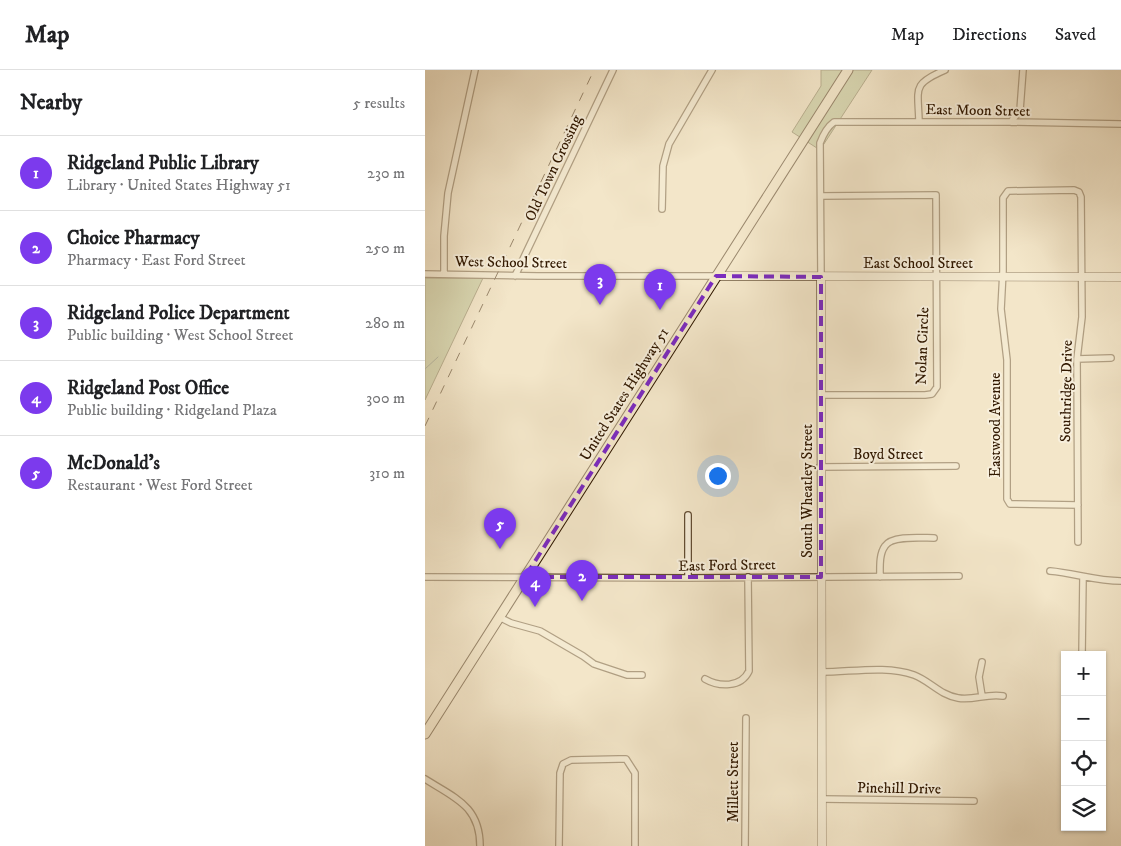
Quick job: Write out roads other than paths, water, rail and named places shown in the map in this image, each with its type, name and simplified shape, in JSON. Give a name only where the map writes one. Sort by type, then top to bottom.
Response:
[{"type":"main road","name":"United States Highway 51","points":[[425,734],[848,70]]},
{"type":"street","points":[[444,274],[444,236],[448,193],[475,70]]},
{"type":"street","name":"Old Town Crossing","points":[[515,276],[613,70]]},
{"type":"street","points":[[662,210],[663,166],[669,144],[712,70]]},
{"type":"street","points":[[919,121],[918,95],[921,84],[929,77],[945,70]]},
{"type":"street","points":[[1011,122],[1019,110],[1023,70]]},
{"type":"street","name":"East Moon Street","points":[[822,136],[834,122],[919,121],[1121,124]]},
{"type":"street","name":"South Wheatley Street","points":[[822,136],[820,143],[822,846]]},
{"type":"street","name":"Southridge Drive","points":[[1003,277],[1003,198],[1006,192],[1074,190],[1079,192],[1081,197],[1082,316],[1077,359],[1078,542]]},
{"type":"street","points":[[821,196],[936,195],[936,276]]},
{"type":"street","name":"West School Street","points":[[425,274],[716,276]]},
{"type":"street","name":"East School Street","points":[[716,276],[1121,277]]},
{"type":"street","name":"Nolan Circle","points":[[821,395],[932,394],[937,387],[936,276]]},
{"type":"street","name":"Eastwood Avenue","points":[[1003,277],[1001,309],[1007,354],[1008,502],[1011,504],[1078,505]]},
{"type":"street","points":[[1077,359],[1111,358]]},
{"type":"street","name":"Boyd Street","points":[[820,466],[957,466]]},
{"type":"street","points":[[688,515],[688,578]]},
{"type":"street","points":[[879,577],[884,546],[890,541],[901,538],[934,538]]},
{"type":"street","points":[[1050,571],[1102,581],[1121,581]]},
{"type":"street","name":"East Ford Street","points":[[425,577],[959,576]]},
{"type":"street","points":[[705,679],[713,684],[731,684],[743,680],[749,671],[748,577]]},
{"type":"street","points":[[1082,651],[1083,577]]},
{"type":"street","points":[[499,617],[511,623],[540,631],[583,656],[593,664],[627,675],[642,675]]},
{"type":"street","points":[[982,662],[979,677],[982,696]]},
{"type":"street","points":[[823,672],[904,672],[917,676],[942,693],[957,698],[990,694],[1003,696]]},
{"type":"street","name":"Millett Street","points":[[745,846],[746,718]]},
{"type":"street","points":[[559,846],[560,773],[563,764],[571,760],[619,759],[626,759],[635,773],[635,846]]},
{"type":"street","points":[[425,779],[468,807],[479,828],[480,846]]},
{"type":"street","name":"Pinehill Drive","points":[[823,800],[974,801]]},
{"type":"waterway","points":[[425,369],[438,357]]},
{"type":"railway","points":[[425,426],[594,70]]},
{"type":"place","name":"Ridgeland Police Department","points":[[600,305]]},
{"type":"place","name":"Ridgeland Public Library","points":[[660,310]]},
{"type":"place","name":"McDonald's","points":[[500,549]]},
{"type":"place","name":"Choice Pharmacy","points":[[582,601]]},
{"type":"place","name":"Ridgeland Post Office","points":[[535,607]]}]
